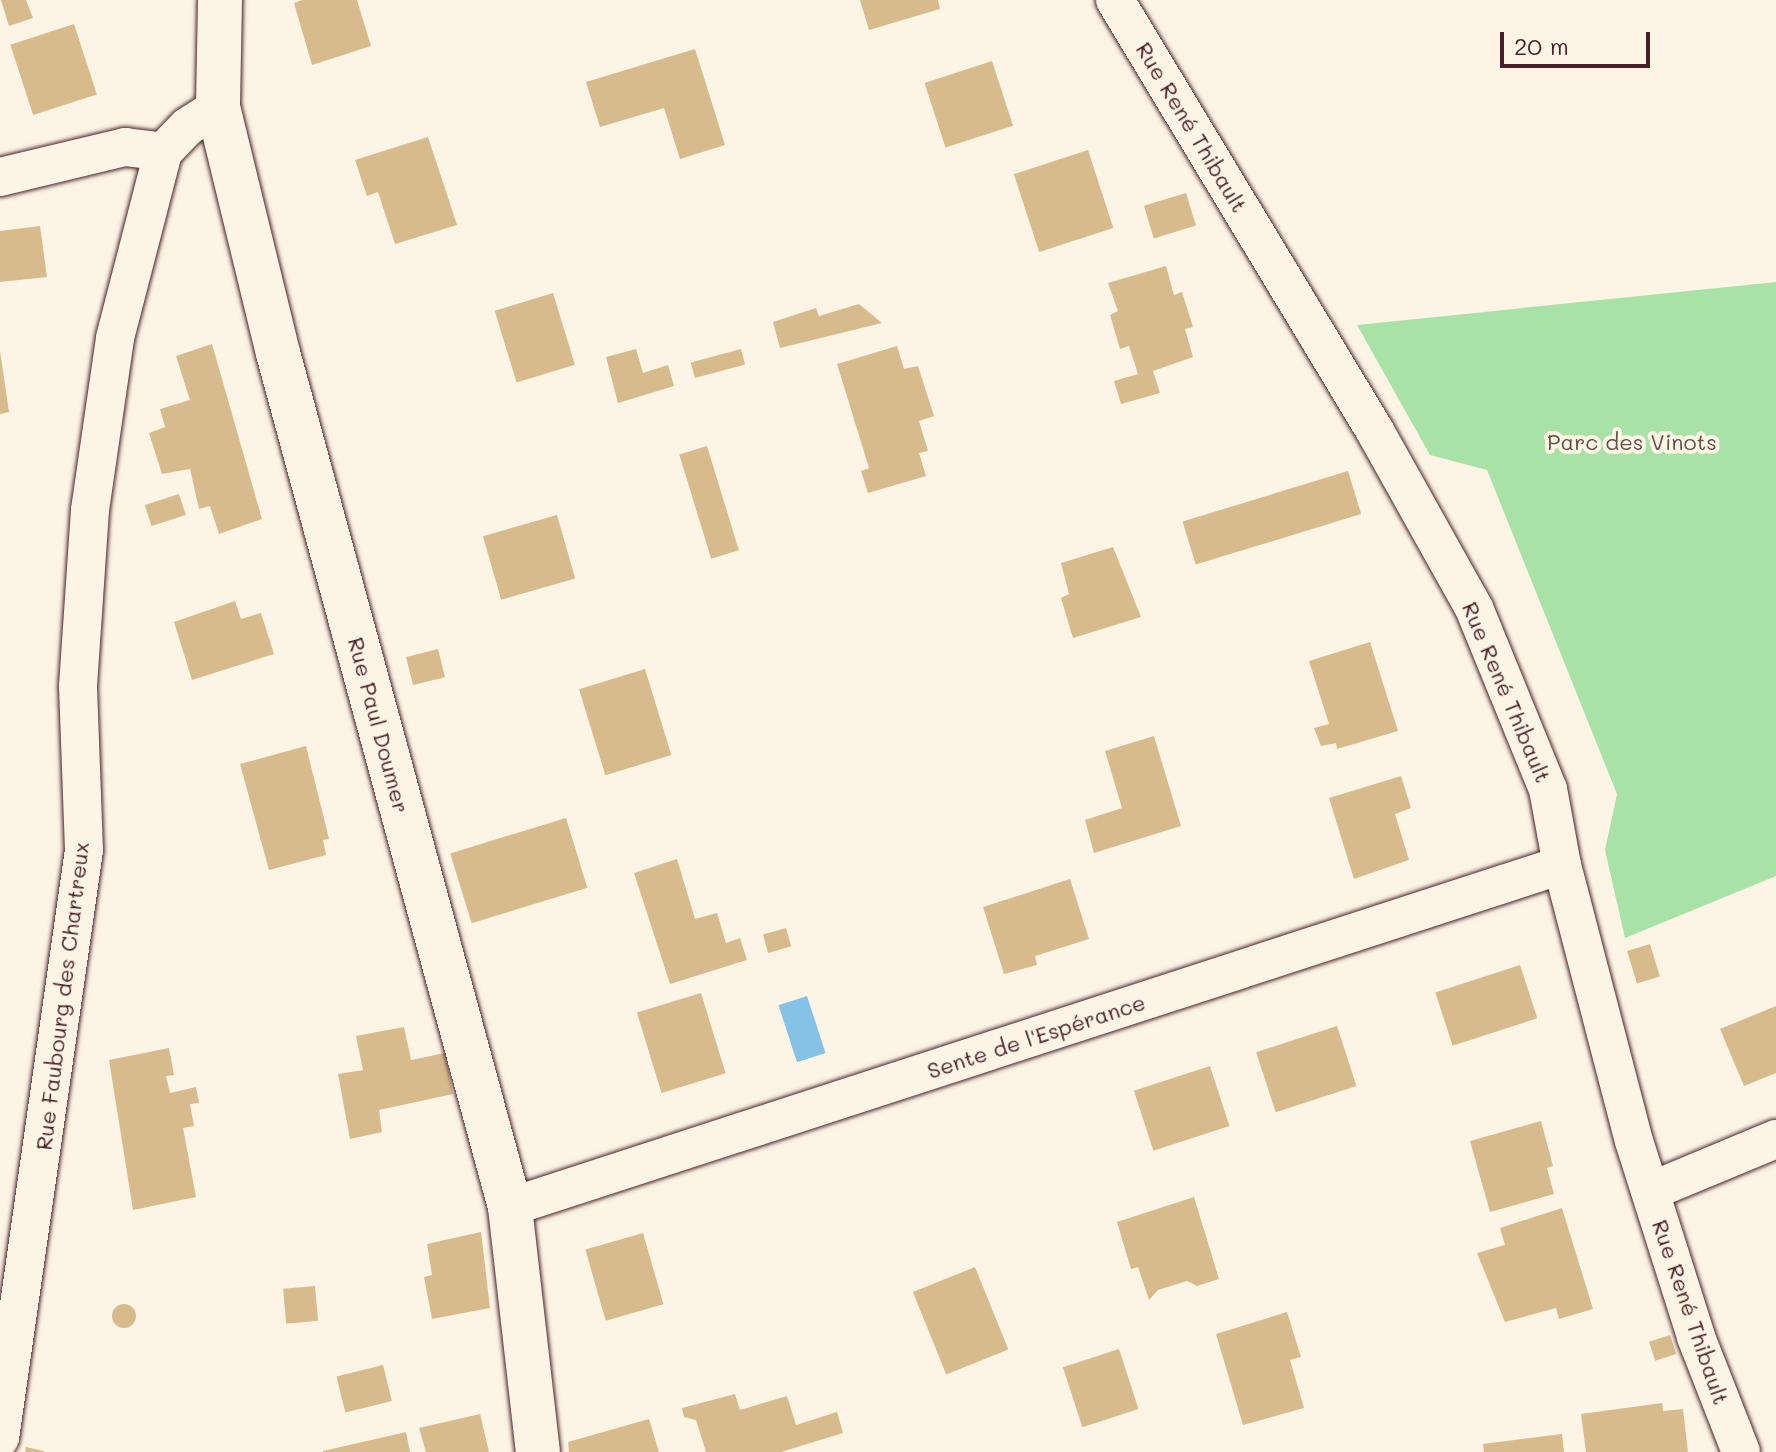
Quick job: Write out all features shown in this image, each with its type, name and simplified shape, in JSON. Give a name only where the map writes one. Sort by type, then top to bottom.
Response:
[{"type":"street","name":"Rue Paul Doumer","points":[[220,0],[218,107],[278,353],[510,1207],[538,1452]]},
{"type":"street","name":"Rue René Thibault","points":[[1115,0],[1375,431],[1474,608],[1548,789],[1562,865],[1651,1191],[1696,1337],[1741,1452]]},
{"type":"street","points":[[0,177],[125,147],[163,152],[218,107]]},
{"type":"street","name":"Rue Faubourg des Chartreux","points":[[0,1438],[84,850],[78,686],[90,510],[115,338],[163,152]]},
{"type":"street","name":"Sente de l'Espérance","points":[[510,1207],[1562,865]]},
{"type":"street","points":[[1651,1191],[1776,1139]]},
{"type":"green space","name":"Parc des Vinots","points":[[1776,282],[1776,876],[1625,938],[1605,850],[1617,794],[1487,470],[1430,455],[1357,325]]},
{"type":"water","points":[[807,996],[826,1053],[797,1062],[778,1005]]},
{"type":"building","points":[[1,0],[26,0],[33,18],[9,26]]},
{"type":"building","points":[[302,0],[357,0],[371,46],[312,65],[294,3]]},
{"type":"building","points":[[860,0],[938,0],[940,9],[869,30]]},
{"type":"building","points":[[74,24],[97,94],[33,115],[10,45]]},
{"type":"building","points":[[695,49],[725,145],[680,159],[664,108],[600,127],[586,82]]},
{"type":"building","points":[[992,61],[1013,126],[945,148],[924,83]]},
{"type":"building","points":[[428,137],[457,225],[395,244],[378,192],[367,196],[355,160]]},
{"type":"building","points":[[1088,150],[1113,228],[1039,252],[1014,174]]},
{"type":"building","points":[[1186,193],[1196,226],[1154,238],[1144,206]]},
{"type":"building","points":[[40,226],[47,277],[0,282],[0,231]]},
{"type":"building","points":[[1166,266],[1174,295],[1182,292],[1193,327],[1185,329],[1193,357],[1153,371],[1160,393],[1121,404],[1114,381],[1138,374],[1129,346],[1120,349],[1110,315],[1118,311],[1108,283]]},
{"type":"building","points":[[553,293],[575,365],[517,383],[495,311]]},
{"type":"building","points":[[859,304],[882,323],[780,348],[773,322],[816,308],[819,316]]},
{"type":"building","points":[[212,344],[262,519],[219,534],[210,506],[199,509],[190,469],[162,474],[149,433],[165,427],[160,409],[190,400],[176,356]]},
{"type":"building","points":[[897,346],[904,369],[918,366],[934,416],[919,421],[928,451],[919,453],[926,476],[868,493],[861,471],[869,468],[837,364]]},
{"type":"building","points":[[636,349],[643,373],[668,365],[674,386],[618,403],[606,357]]},
{"type":"building","points":[[741,349],[745,364],[695,378],[691,362]]},
{"type":"building","points":[[0,351],[9,412],[0,414]]},
{"type":"building","points":[[707,446],[739,550],[711,559],[679,454]]},
{"type":"building","points":[[1348,471],[1361,514],[1196,565],[1183,522]]},
{"type":"building","points":[[179,494],[186,515],[152,526],[145,505]]},
{"type":"building","points":[[557,515],[575,578],[501,600],[483,536]]},
{"type":"building","points":[[1113,547],[1141,617],[1073,638],[1061,598],[1069,594],[1061,563]]},
{"type":"building","points":[[235,601],[241,619],[261,613],[274,654],[192,680],[174,622]]},
{"type":"building","points":[[1370,642],[1398,731],[1337,749],[1336,743],[1321,746],[1314,728],[1329,724],[1309,661]]},
{"type":"building","points":[[438,649],[445,677],[413,685],[406,657]]},
{"type":"building","points":[[645,669],[671,755],[605,775],[579,689]]},
{"type":"building","points":[[1154,736],[1181,826],[1094,853],[1085,820],[1122,808],[1105,751]]},
{"type":"building","points":[[306,746],[329,839],[323,840],[326,855],[269,870],[240,764]]},
{"type":"building","points":[[1401,776],[1411,808],[1395,814],[1409,860],[1354,879],[1329,798]]},
{"type":"building","points":[[566,818],[587,888],[472,923],[450,853]]},
{"type":"building","points":[[677,859],[695,919],[717,913],[726,943],[740,938],[747,960],[670,984],[634,873]]},
{"type":"building","points":[[1070,879],[1089,939],[1035,956],[1037,965],[1004,974],[983,907]]},
{"type":"building","points":[[786,928],[791,946],[768,953],[763,935]]},
{"type":"building","points":[[1650,944],[1660,977],[1637,984],[1627,951]]},
{"type":"building","points":[[1520,965],[1537,1018],[1453,1046],[1435,993]]},
{"type":"building","points":[[701,993],[726,1073],[661,1093],[637,1013]]},
{"type":"building","points":[[1776,1006],[1776,1073],[1744,1086],[1720,1029]]},
{"type":"building","points":[[1337,1026],[1356,1086],[1276,1112],[1256,1052]]},
{"type":"building","points":[[404,1027],[411,1060],[445,1053],[453,1094],[379,1110],[382,1132],[350,1139],[338,1074],[363,1070],[356,1036]]},
{"type":"building","points":[[169,1048],[174,1075],[166,1076],[170,1093],[196,1087],[199,1103],[190,1104],[194,1126],[183,1128],[196,1197],[133,1210],[109,1060]]},
{"type":"building","points":[[1210,1066],[1229,1126],[1153,1151],[1134,1091]]},
{"type":"building","points":[[1541,1121],[1553,1166],[1547,1168],[1554,1194],[1490,1212],[1470,1141]]},
{"type":"building","points":[[1194,1197],[1219,1279],[1197,1286],[1187,1281],[1158,1290],[1149,1300],[1138,1267],[1131,1269],[1117,1222]]},
{"type":"building","points":[[1562,1208],[1593,1309],[1559,1319],[1556,1308],[1505,1322],[1477,1253],[1505,1245],[1500,1228]]},
{"type":"building","points":[[481,1232],[490,1308],[432,1319],[424,1277],[432,1275],[427,1244]]},
{"type":"building","points":[[643,1233],[663,1304],[606,1321],[585,1250]]},
{"type":"building","points":[[975,1267],[1008,1350],[946,1375],[913,1292]]},
{"type":"building","points":[[315,1286],[318,1321],[286,1324],[283,1289]]},
{"type":"building","points":[[124,1304],[135,1311],[136,1316],[129,1327],[124,1328],[113,1321],[112,1316],[119,1305]]},
{"type":"building","points":[[1287,1312],[1301,1357],[1290,1360],[1304,1408],[1243,1425],[1216,1334]]},
{"type":"building","points":[[1670,1335],[1676,1354],[1655,1361],[1649,1342]]},
{"type":"building","points":[[1119,1349],[1138,1409],[1082,1427],[1063,1367]]},
{"type":"building","points":[[383,1365],[392,1401],[345,1413],[336,1377]]},
{"type":"building","points":[[735,1394],[740,1410],[787,1396],[796,1425],[837,1412],[843,1433],[781,1452],[706,1452],[696,1420],[684,1417],[682,1408]]},
{"type":"building","points":[[1662,1403],[1663,1411],[1683,1409],[1688,1452],[1586,1452],[1581,1414]]},
{"type":"building","points":[[480,1414],[489,1452],[426,1452],[419,1428]]},
{"type":"building","points":[[649,1419],[659,1452],[569,1452],[568,1442]]},
{"type":"building","points":[[406,1432],[410,1452],[323,1452],[323,1451]]},
{"type":"building","points":[[1562,1434],[1564,1452],[1484,1452],[1483,1444]]},
{"type":"building","points":[[26,1447],[44,1451],[44,1452],[25,1452]]}]
